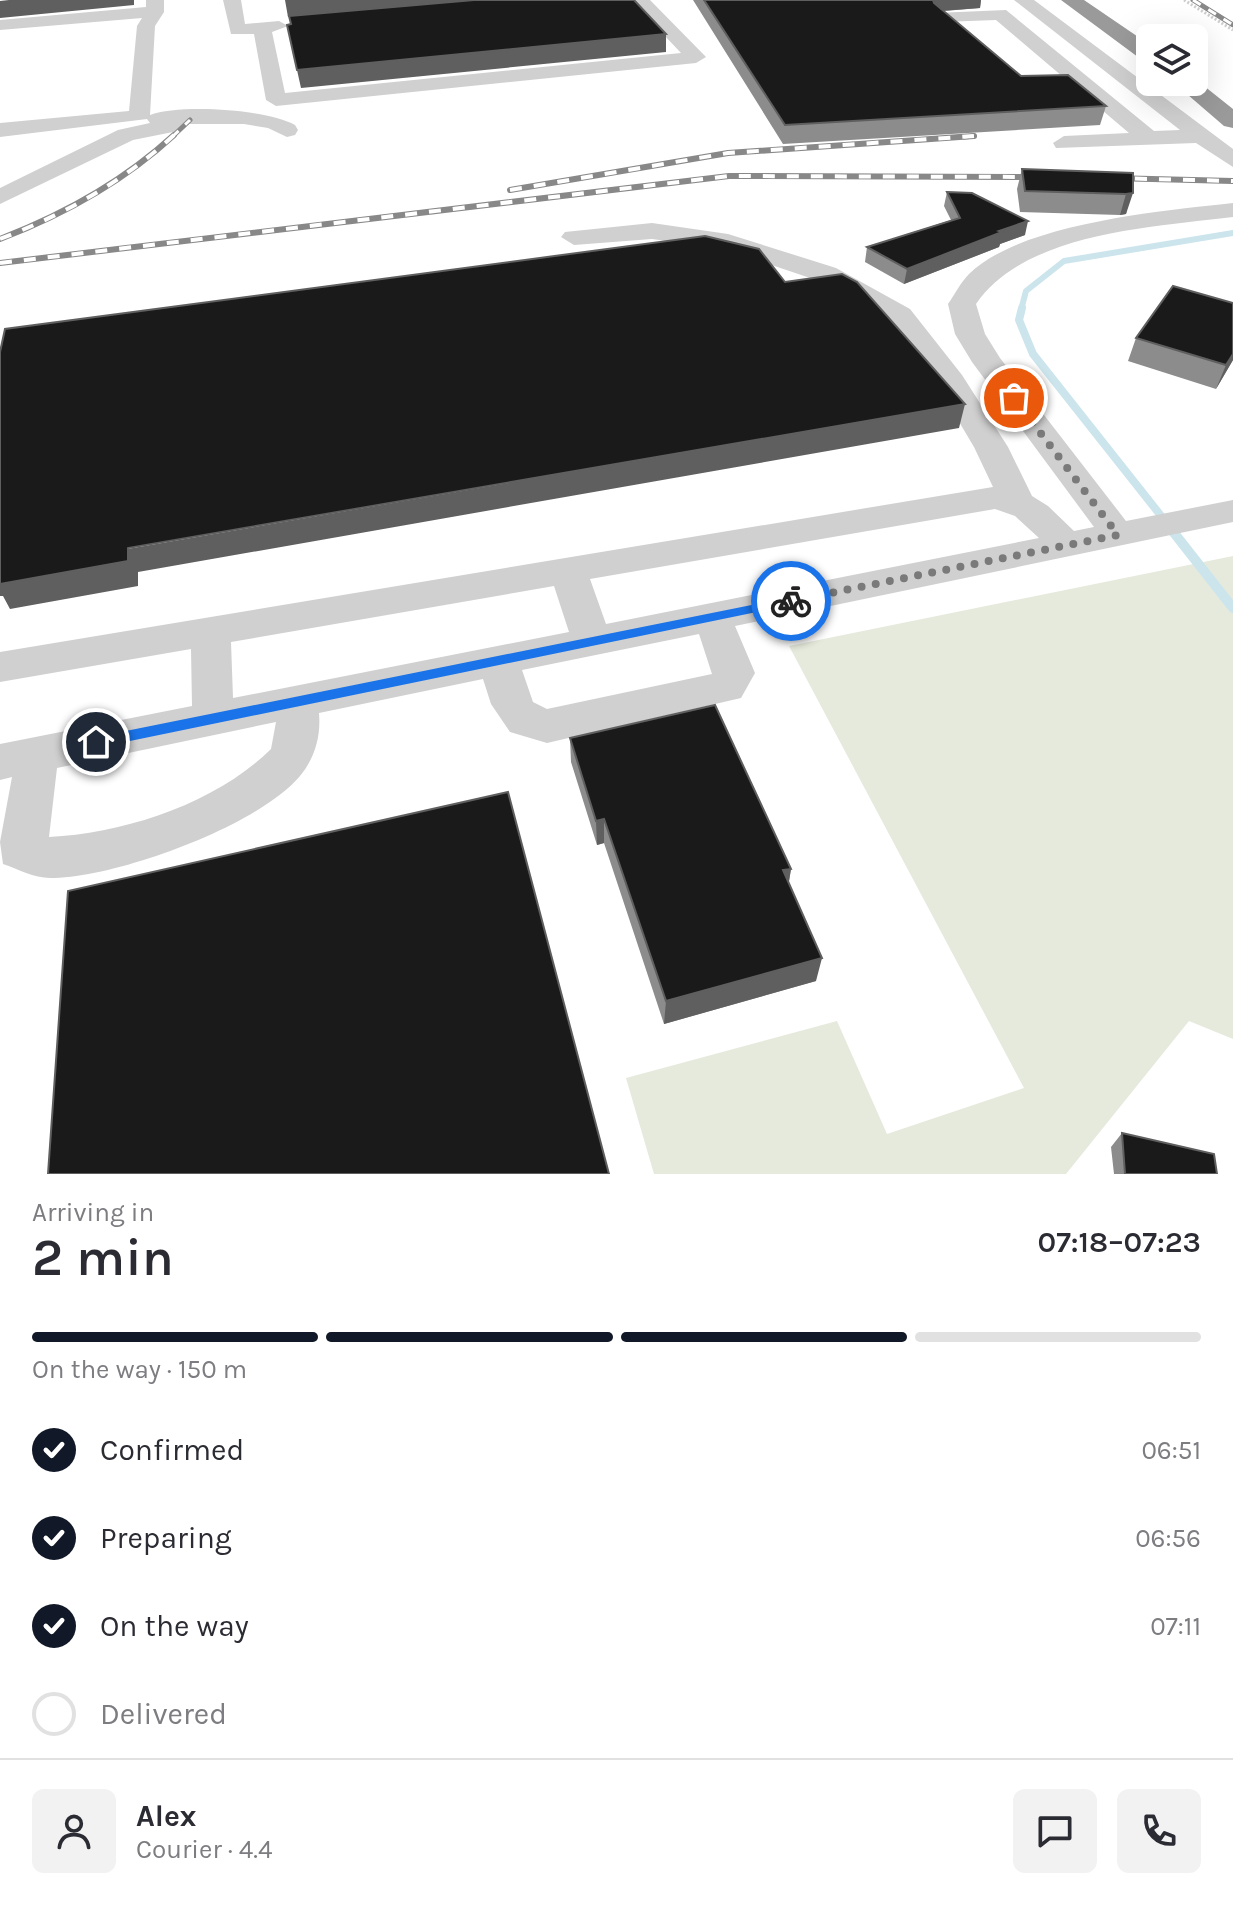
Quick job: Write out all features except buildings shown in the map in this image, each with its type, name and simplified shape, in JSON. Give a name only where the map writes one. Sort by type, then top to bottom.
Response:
[{"type":"highway","points":[[1071,0],[1136,45]]},
{"type":"highway","points":[[1118,9],[1139,24]]},
{"type":"highway","points":[[1208,88],[1233,113]]},
{"type":"highway","points":[[1208,91],[1233,121]]},
{"type":"street","points":[[232,0],[237,30],[293,25]]},
{"type":"street","points":[[262,28],[276,100],[696,57],[640,0]]},
{"type":"street","points":[[1023,0],[1233,160]]},
{"type":"street","points":[[0,25],[152,12]]},
{"type":"street","points":[[0,37],[152,12]]},
{"type":"street","points":[[139,116],[152,12]]},
{"type":"street","points":[[949,24],[1000,14],[1149,138]]},
{"type":"street","points":[[1059,63],[1103,61]]},
{"type":"street","points":[[0,130],[139,116],[181,120],[261,117],[279,122],[287,130]]},
{"type":"street","points":[[0,197],[126,135],[170,126],[181,120]]},
{"type":"street","points":[[1064,143],[1201,136]]},
{"type":"street","points":[[1129,533],[987,362],[970,334],[962,304],[966,293],[977,282],[1001,265],[1045,242],[1233,210]]},
{"type":"street","points":[[574,237],[652,231],[728,242],[826,274],[900,315],[947,375],[991,447],[1016,500]]},
{"type":"street","points":[[0,667],[995,498],[1016,500],[1029,507],[1066,545]]},
{"type":"street","points":[[296,702],[300,729],[287,761],[259,785],[212,815],[169,831],[54,858],[20,850],[27,834],[18,758],[1233,511]]},
{"type":"street","points":[[568,571],[592,641]]},
{"type":"street","points":[[499,660],[514,710],[523,722],[534,727],[547,726],[726,687],[734,673],[712,617]]},
{"type":"street","points":[[211,629],[213,719]]},
{"type":"path","points":[[1184,0],[1233,30]]},
{"type":"shaded area","points":[[1233,556],[1233,1039],[1189,1021],[1066,1174],[654,1174],[626,1078],[837,1021],[887,1134],[1024,1088],[789,646]]},
{"type":"waterway","points":[[1021,310],[1026,291],[1064,261],[1233,233]]},
{"type":"waterway","points":[[1022,308],[1019,320],[1033,354],[1173,531]]},
{"type":"waterway","points":[[1171,529],[1233,608]]},
{"type":"railway","points":[[1193,0],[1233,25]]},
{"type":"railway","points":[[172,137],[190,120]]},
{"type":"railway","points":[[0,239],[47,219],[114,182],[174,135]]},
{"type":"railway","points":[[510,190],[728,153],[974,136],[964,137]]},
{"type":"railway","points":[[0,263],[729,176],[1043,177]]},
{"type":"railway","points":[[1111,178],[1233,181]]},
{"type":"way so far","points":[[791,601],[1118,535],[1014,398]]},
{"type":"route","points":[[96,742],[791,601]]}]
